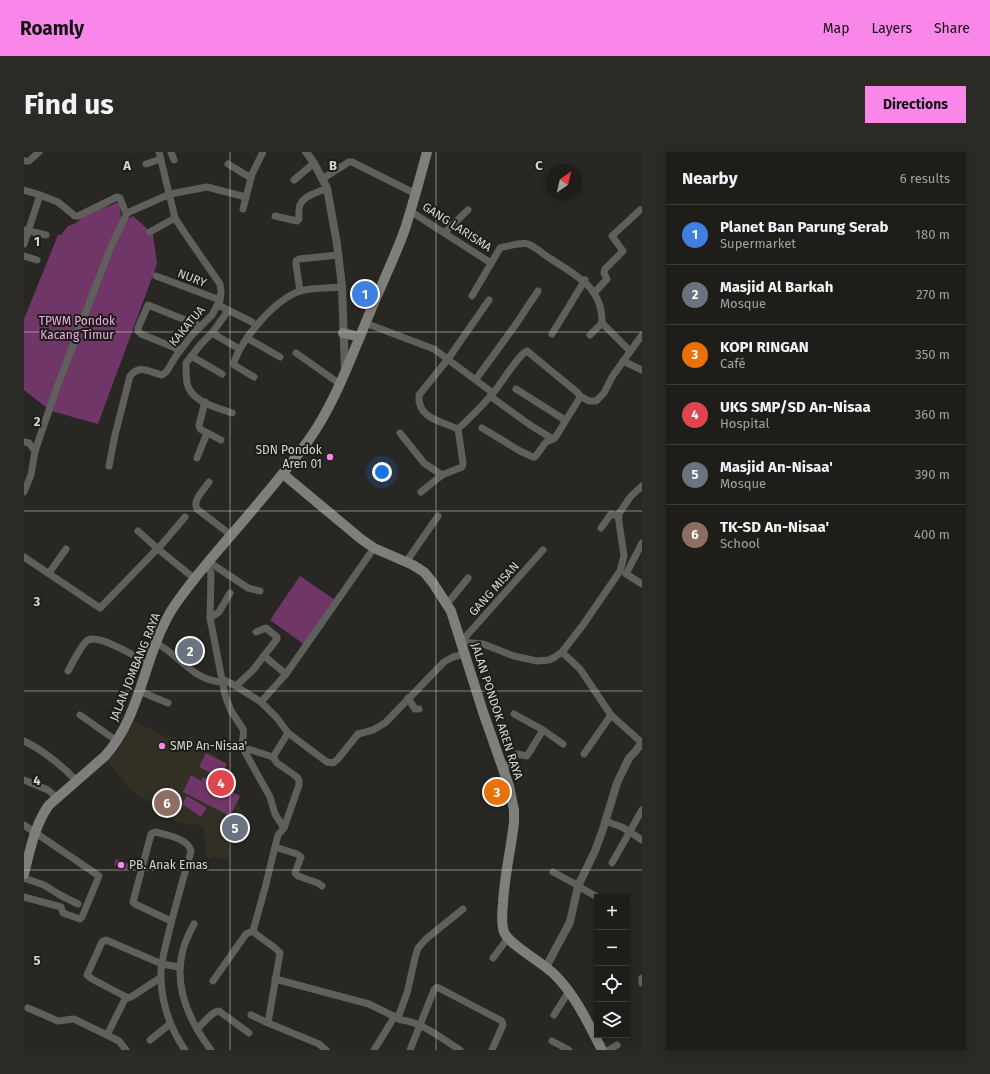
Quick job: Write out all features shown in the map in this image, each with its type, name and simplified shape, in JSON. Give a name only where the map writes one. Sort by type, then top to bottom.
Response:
[{"type":"main road","name":"JALAN JOMBANG RAYA","points":[[25,868],[43,813],[49,805],[106,756],[117,741],[139,691],[156,643],[171,611],[207,564],[283,474],[310,439],[328,408],[345,374],[401,238],[416,194],[426,152]]},
{"type":"main road","points":[[343,333],[360,337]]},
{"type":"main road","name":"JALAN PONDOK AREN RAYA","points":[[283,474],[374,548],[406,562],[424,572],[451,611],[483,712],[504,770],[514,810],[514,822],[502,915],[504,932],[508,938]]},
{"type":"main road","points":[[508,938],[546,967],[569,990],[594,1031]]},
{"type":"main road","points":[[598,1038],[602,1050]]},
{"type":"street","points":[[24,161],[30,161],[39,152]]},
{"type":"street","points":[[171,152],[174,160]]},
{"type":"street","points":[[243,209],[251,178],[263,152]]},
{"type":"street","points":[[306,152],[314,163],[327,188],[339,255],[342,287],[345,374]]},
{"type":"street","points":[[146,164],[160,156]]},
{"type":"street","name":"KAKATUA","points":[[109,466],[115,435],[130,376],[137,370],[142,369],[164,374],[181,358],[200,326],[222,306],[220,284],[175,218],[160,156]]},
{"type":"street","points":[[322,179],[349,162],[352,162],[416,194]]},
{"type":"street","points":[[294,180],[314,163]]},
{"type":"street","points":[[228,164],[251,178]]},
{"type":"street","points":[[24,492],[31,475],[35,451],[57,387],[110,249],[127,213],[170,194],[207,187],[246,197]]},
{"type":"street","points":[[274,216],[297,221],[299,219],[300,204],[302,201],[327,188]]},
{"type":"street","points":[[24,190],[58,202],[76,216],[119,197],[127,213]]},
{"type":"street","points":[[24,244],[26,230],[40,195]]},
{"type":"street","points":[[445,232],[468,210]]},
{"type":"street","points":[[594,293],[607,279],[604,273],[605,269],[623,250],[612,236],[640,210]]},
{"type":"street","name":"GANG LARISMA","points":[[410,211],[445,232],[491,263]]},
{"type":"street","points":[[150,232],[175,218]]},
{"type":"street","points":[[26,230],[46,235]]},
{"type":"street","points":[[472,296],[500,248],[526,244],[585,280],[594,293],[600,308],[602,323],[630,351]]},
{"type":"street","points":[[300,291],[296,264],[298,259],[339,255]]},
{"type":"street","points":[[24,256],[37,260]]},
{"type":"street","name":"NURY","points":[[156,276],[222,306],[252,322]]},
{"type":"street","points":[[552,334],[585,280]]},
{"type":"street","points":[[254,377],[234,365],[234,362],[247,338],[261,319],[286,299],[300,291],[342,287]]},
{"type":"street","points":[[476,379],[538,291]]},
{"type":"street","points":[[458,429],[427,416],[420,409],[419,395],[448,359],[489,300]]},
{"type":"street","points":[[200,326],[148,305],[138,331],[141,334],[173,346],[181,358],[190,391],[196,398],[232,413]]},
{"type":"street","points":[[181,358],[190,356],[212,333],[222,306]]},
{"type":"street","points":[[365,323],[429,346],[476,379],[530,425],[553,439]]},
{"type":"street","points":[[590,336],[602,323]]},
{"type":"street","points":[[212,333],[236,347]]},
{"type":"street","points":[[458,429],[492,394],[521,356],[527,351],[580,396],[589,401],[596,401],[604,392],[623,361],[642,335]]},
{"type":"street","points":[[247,338],[280,357]]},
{"type":"street","points":[[296,353],[340,384]]},
{"type":"street","points":[[190,356],[222,374]]},
{"type":"street","points":[[623,361],[642,370]]},
{"type":"street","points":[[516,389],[565,420]]},
{"type":"street","points":[[482,428],[520,451],[535,457],[546,442],[555,438],[580,396]]},
{"type":"street","points":[[204,402],[199,424],[200,429],[221,440]]},
{"type":"street","points":[[421,492],[442,475],[462,468],[463,463],[458,429]]},
{"type":"street","points":[[197,458],[207,433]]},
{"type":"street","points":[[400,433],[424,463],[442,475]]},
{"type":"street","points":[[24,442],[29,443],[35,451]]},
{"type":"street","points":[[209,482],[196,501],[195,506],[231,535]]},
{"type":"street","points":[[461,642],[483,644],[514,656],[537,661],[549,660],[562,652],[583,625],[620,571],[624,556],[618,517],[626,502],[642,486]]},
{"type":"street","points":[[601,528],[611,514],[618,517]]},
{"type":"street","points":[[406,562],[438,516]]},
{"type":"street","points":[[24,557],[100,608],[158,549],[185,517]]},
{"type":"street","points":[[138,531],[195,579]]},
{"type":"street","points":[[641,546],[626,574],[642,584]]},
{"type":"street","points":[[261,702],[286,674],[374,548]]},
{"type":"street","points":[[49,573],[66,549]]},
{"type":"street","name":"GANG MISAN","points":[[461,642],[544,550]]},
{"type":"street","points":[[207,564],[248,588],[260,591]]},
{"type":"street","points":[[207,564],[212,574],[210,618],[225,695],[231,711],[244,731],[241,743],[242,747],[270,797],[275,814],[284,828]]},
{"type":"street","points":[[447,604],[468,578]]},
{"type":"street","points":[[210,618],[219,612],[230,593]]},
{"type":"street","points":[[236,686],[244,679],[277,639],[277,637],[266,628],[256,632]]},
{"type":"street","points":[[68,671],[84,644],[88,640],[94,639],[103,641],[149,664]]},
{"type":"street","points":[[156,643],[174,655],[199,676],[215,682],[222,680],[236,686],[261,702],[277,718],[288,733],[327,762],[332,763],[337,760],[358,734],[373,730],[386,723],[408,698],[444,662],[452,657],[465,654]]},
{"type":"street","points":[[546,967],[570,922],[578,886],[595,851],[617,783],[629,758],[639,752],[642,743],[611,715],[580,669],[562,652]]},
{"type":"street","points":[[264,656],[286,674]]},
{"type":"street","points":[[139,691],[168,703]]},
{"type":"street","points":[[408,698],[415,709],[418,709]]},
{"type":"street","points":[[514,714],[543,730],[563,744]]},
{"type":"street","points":[[80,715],[117,741]]},
{"type":"street","points":[[584,754],[611,715]]},
{"type":"street","points":[[504,770],[517,754],[525,757],[527,756],[543,730]]},
{"type":"street","points":[[273,757],[288,733]]},
{"type":"street","points":[[24,741],[53,758],[77,781]]},
{"type":"street","points":[[245,750],[248,749],[273,757],[277,763],[299,780],[299,785],[284,828],[278,835],[274,846],[265,888],[253,931]]},
{"type":"street","points":[[24,780],[48,790],[57,798]]},
{"type":"street","points":[[612,863],[642,810]]},
{"type":"street","points":[[605,821],[622,827],[642,840]]},
{"type":"street","points":[[24,825],[99,876],[82,919],[64,914],[61,907],[24,897]]},
{"type":"street","points":[[172,921],[133,902],[151,834],[155,832],[180,840],[190,847],[191,851],[172,921],[160,978],[170,1024],[185,1050]]},
{"type":"street","points":[[274,846],[297,854],[301,857],[295,874],[322,886]]},
{"type":"street","points":[[25,868],[44,885],[78,904]]},
{"type":"street","points":[[553,872],[594,895]]},
{"type":"street","points":[[50,904],[53,891]]},
{"type":"street","points":[[374,1050],[396,1017],[407,993],[414,958],[418,948],[426,939],[463,909]]},
{"type":"street","points":[[194,924],[183,948],[179,967],[180,983],[191,1019],[196,1029],[212,1050]]},
{"type":"street","points":[[253,931],[258,936],[270,943],[280,953],[268,1023]]},
{"type":"street","points":[[213,981],[246,934],[253,931]]},
{"type":"street","points":[[493,958],[508,938]]},
{"type":"street","points":[[160,978],[131,998],[126,997],[88,976],[102,942],[106,940],[162,964],[179,967]]},
{"type":"street","points":[[642,978],[642,983]]},
{"type":"street","points":[[275,979],[369,1004],[396,1017],[420,1025],[456,1049]]},
{"type":"street","points":[[410,1050],[435,988],[439,988],[502,1021],[503,1025],[492,1050]]},
{"type":"street","points":[[554,1016],[569,990]]},
{"type":"street","points":[[108,1035],[126,997]]},
{"type":"street","points":[[28,1008],[58,1021],[74,1019],[119,1041],[126,1050]]},
{"type":"street","points":[[196,1029],[213,1013],[219,1011],[248,1033]]},
{"type":"street","points":[[251,1015],[319,1044],[326,1050]]},
{"type":"street","points":[[150,1040],[170,1024]]},
{"type":"street","points":[[552,1041],[569,1050]]},
{"type":"street","points":[[610,1050],[617,1045]]},
{"type":"shaded area","points":[[133,721],[167,738],[168,736],[186,740],[187,737],[227,764],[219,780],[240,796],[238,801],[246,824],[247,833],[228,835],[229,858],[216,859],[215,857],[206,857],[204,828],[195,823],[194,826],[190,823],[188,825],[181,822],[176,822],[163,812],[164,810],[141,798],[128,786],[107,761],[123,742]]},
{"type":"green space","name":"TPWM Pondok Kacang Timur","points":[[119,202],[121,217],[126,220],[133,216],[153,234],[157,264],[98,424],[51,411],[24,390],[24,319],[58,235],[61,235],[68,226],[76,223],[84,215]]},
{"type":"green space","points":[[300,576],[335,600],[305,645],[270,620]]},
{"type":"green space","points":[[206,753],[227,764],[220,778],[199,767]]},
{"type":"green space","points":[[191,775],[201,781],[203,777],[240,796],[230,816],[183,792]]},
{"type":"green space","points":[[187,796],[207,808],[201,817],[182,804]]},
{"type":"green space","name":"PB. Anak Emas","points":[[116,859],[129,864],[127,870],[114,865]]},
{"type":"place","name":"Planet Ban Parung Serab","points":[[365,294]]},
{"type":"place","name":"SDN Pondok Aren 01","points":[[330,457]]},
{"type":"place","name":"Masjid Al Barkah","points":[[190,651]]},
{"type":"place","name":"SMP An-Nisaa'","points":[[162,746]]},
{"type":"place","name":"UKS SMP/SD An-Nisaa","points":[[221,783]]},
{"type":"place","name":"KOPI RINGAN","points":[[497,792]]},
{"type":"place","name":"TK-SD An-Nisaa'","points":[[167,803]]},
{"type":"place","name":"Masjid An-Nisaa'","points":[[235,828]]},
{"type":"place","name":"PB. Anak Emas","points":[[121,865]]}]
